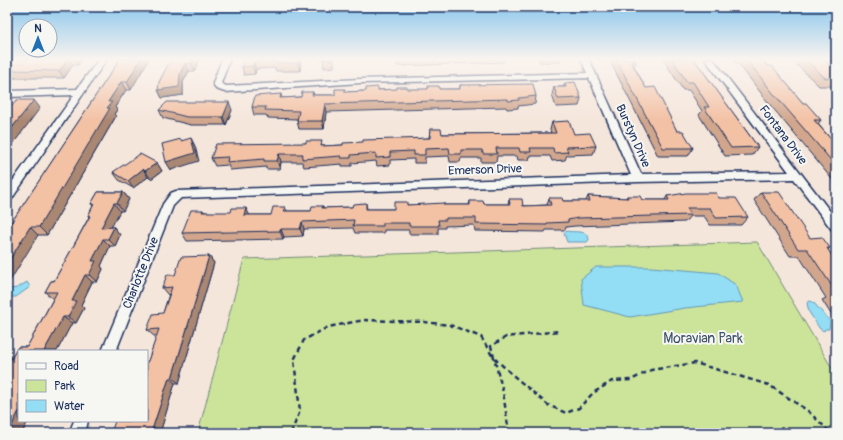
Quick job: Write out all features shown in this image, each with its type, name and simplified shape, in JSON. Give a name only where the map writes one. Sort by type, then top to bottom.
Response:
[{"type":"street","points":[[7,197],[89,80]]},
{"type":"street","points":[[218,80],[217,83],[219,87],[225,89],[360,81],[417,80]]},
{"type":"street","name":"Burstyn Drive","points":[[595,80],[638,178]]},
{"type":"street","name":"Fontana Drive","points":[[725,80],[836,227]]},
{"type":"street","points":[[7,94],[80,92]]},
{"type":"street","name":"Emerson Drive","points":[[175,196],[187,192],[638,178],[797,175]]},
{"type":"street","name":"Charlotte Drive","points":[[109,350],[168,204],[175,196]]},
{"type":"street","points":[[76,433],[81,422]]},
{"type":"path","points":[[291,433],[297,422],[300,411],[294,360],[304,340],[316,332],[328,327],[364,320],[424,322],[450,325],[481,337],[493,357],[548,405],[566,413],[579,408],[594,393],[612,381],[631,380],[650,370],[695,363],[769,385],[808,411],[831,433]]},
{"type":"path","points":[[509,433],[502,392],[491,346],[506,337],[560,331]]},
{"type":"green space","name":"Moravian Park","points":[[757,242],[836,375],[836,433],[198,433],[244,259]]},
{"type":"water","points":[[567,231],[584,233],[589,240],[587,242],[567,242],[564,233]]},
{"type":"water","points":[[596,267],[651,267],[718,273],[736,285],[743,302],[685,308],[630,317],[584,305],[581,279]]},
{"type":"water","points":[[27,282],[30,287],[16,297],[7,297],[10,289],[17,288]]},
{"type":"water","points":[[810,301],[813,302],[830,321],[829,329],[825,329],[824,331],[820,329],[809,312],[807,303]]},
{"type":"building","points":[[106,80],[129,80],[127,82],[121,82],[108,102],[112,102],[107,108],[110,108],[39,227],[30,227],[7,264],[7,229]]},
{"type":"building","points":[[160,80],[180,80],[179,87],[158,90]]},
{"type":"building","points":[[627,80],[641,80],[646,88],[655,87],[677,131],[683,131],[693,148],[663,148]]},
{"type":"building","points":[[685,80],[709,80],[758,147],[731,148],[704,107],[709,107],[693,82],[687,82]]},
{"type":"building","points":[[762,80],[783,80],[803,103],[806,103],[821,120],[814,120],[836,145],[836,166]]},
{"type":"building","points":[[575,82],[581,98],[558,99],[554,87],[566,87],[565,83]]},
{"type":"building","points":[[533,84],[536,96],[519,98],[519,100],[508,101],[508,99],[325,104],[322,121],[297,121],[299,111],[265,110],[266,107],[252,107],[255,96],[281,94],[280,98],[301,97],[302,92],[313,92],[312,95],[335,95],[335,89],[345,89],[345,92],[366,91],[366,88],[378,87],[378,90],[397,89],[397,87],[407,87],[407,89],[428,89],[428,86],[439,86],[439,89],[460,89],[460,85]]},
{"type":"building","points":[[17,100],[34,100],[7,134],[7,112]]},
{"type":"building","points":[[167,102],[229,102],[223,117],[187,117],[159,110]]},
{"type":"building","points":[[569,121],[574,134],[590,133],[596,146],[566,147],[568,152],[554,153],[553,148],[530,148],[531,152],[520,152],[519,148],[496,148],[497,154],[483,154],[482,150],[461,150],[461,154],[450,154],[449,148],[425,149],[425,155],[414,155],[414,151],[390,152],[390,157],[376,158],[376,153],[351,155],[351,158],[341,158],[341,156],[302,159],[303,154],[279,154],[277,161],[264,161],[264,159],[227,162],[228,157],[211,158],[216,144],[306,143],[306,141],[322,141],[321,146],[343,145],[343,143],[363,142],[363,140],[430,138],[430,129],[441,129],[442,134],[556,133],[552,122]]},
{"type":"building","points":[[191,138],[195,153],[166,162],[162,144]]},
{"type":"building","points":[[140,154],[157,163],[145,171],[143,169],[128,181],[113,172]]},
{"type":"building","points":[[98,192],[123,192],[117,203],[114,203],[101,228],[114,227],[108,239],[103,239],[92,261],[96,261],[89,275],[85,275],[72,301],[76,301],[68,317],[63,317],[45,350],[18,350],[18,413],[7,433],[7,366],[18,347],[27,347],[57,292],[45,292],[51,281],[54,281],[90,216],[88,216],[94,204],[91,204]]},
{"type":"building","points":[[761,192],[779,192],[810,238],[822,237],[830,248],[827,248],[836,262],[836,292],[807,249],[798,249]]},
{"type":"building","points":[[686,193],[716,193],[719,198],[736,198],[748,217],[716,218],[710,208],[687,208],[691,215],[578,218],[568,220],[568,222],[547,223],[547,225],[476,224],[476,218],[446,218],[446,220],[438,220],[439,226],[409,226],[409,223],[383,223],[383,226],[353,226],[354,220],[302,222],[300,229],[281,229],[280,231],[182,233],[191,210],[203,210],[202,212],[231,212],[232,208],[246,208],[244,215],[271,215],[273,207],[285,207],[284,211],[311,211],[312,206],[323,206],[322,208],[352,207],[353,204],[366,203],[366,209],[394,209],[394,202],[407,202],[407,205],[444,203],[444,205],[470,205],[470,201],[483,201],[484,204],[510,204],[509,199],[522,199],[523,206],[551,205],[549,198],[562,198],[563,201],[590,201],[588,196],[628,198],[627,196],[640,196],[642,200],[669,200],[667,196]]},
{"type":"building","points":[[209,256],[172,378],[169,378],[151,433],[111,433],[115,422],[148,422],[148,361],[159,329],[147,330],[153,314],[163,313],[172,287],[162,288],[167,275],[175,275],[181,257]]},
{"type":"building","points":[[832,293],[836,293],[836,300]]}]
